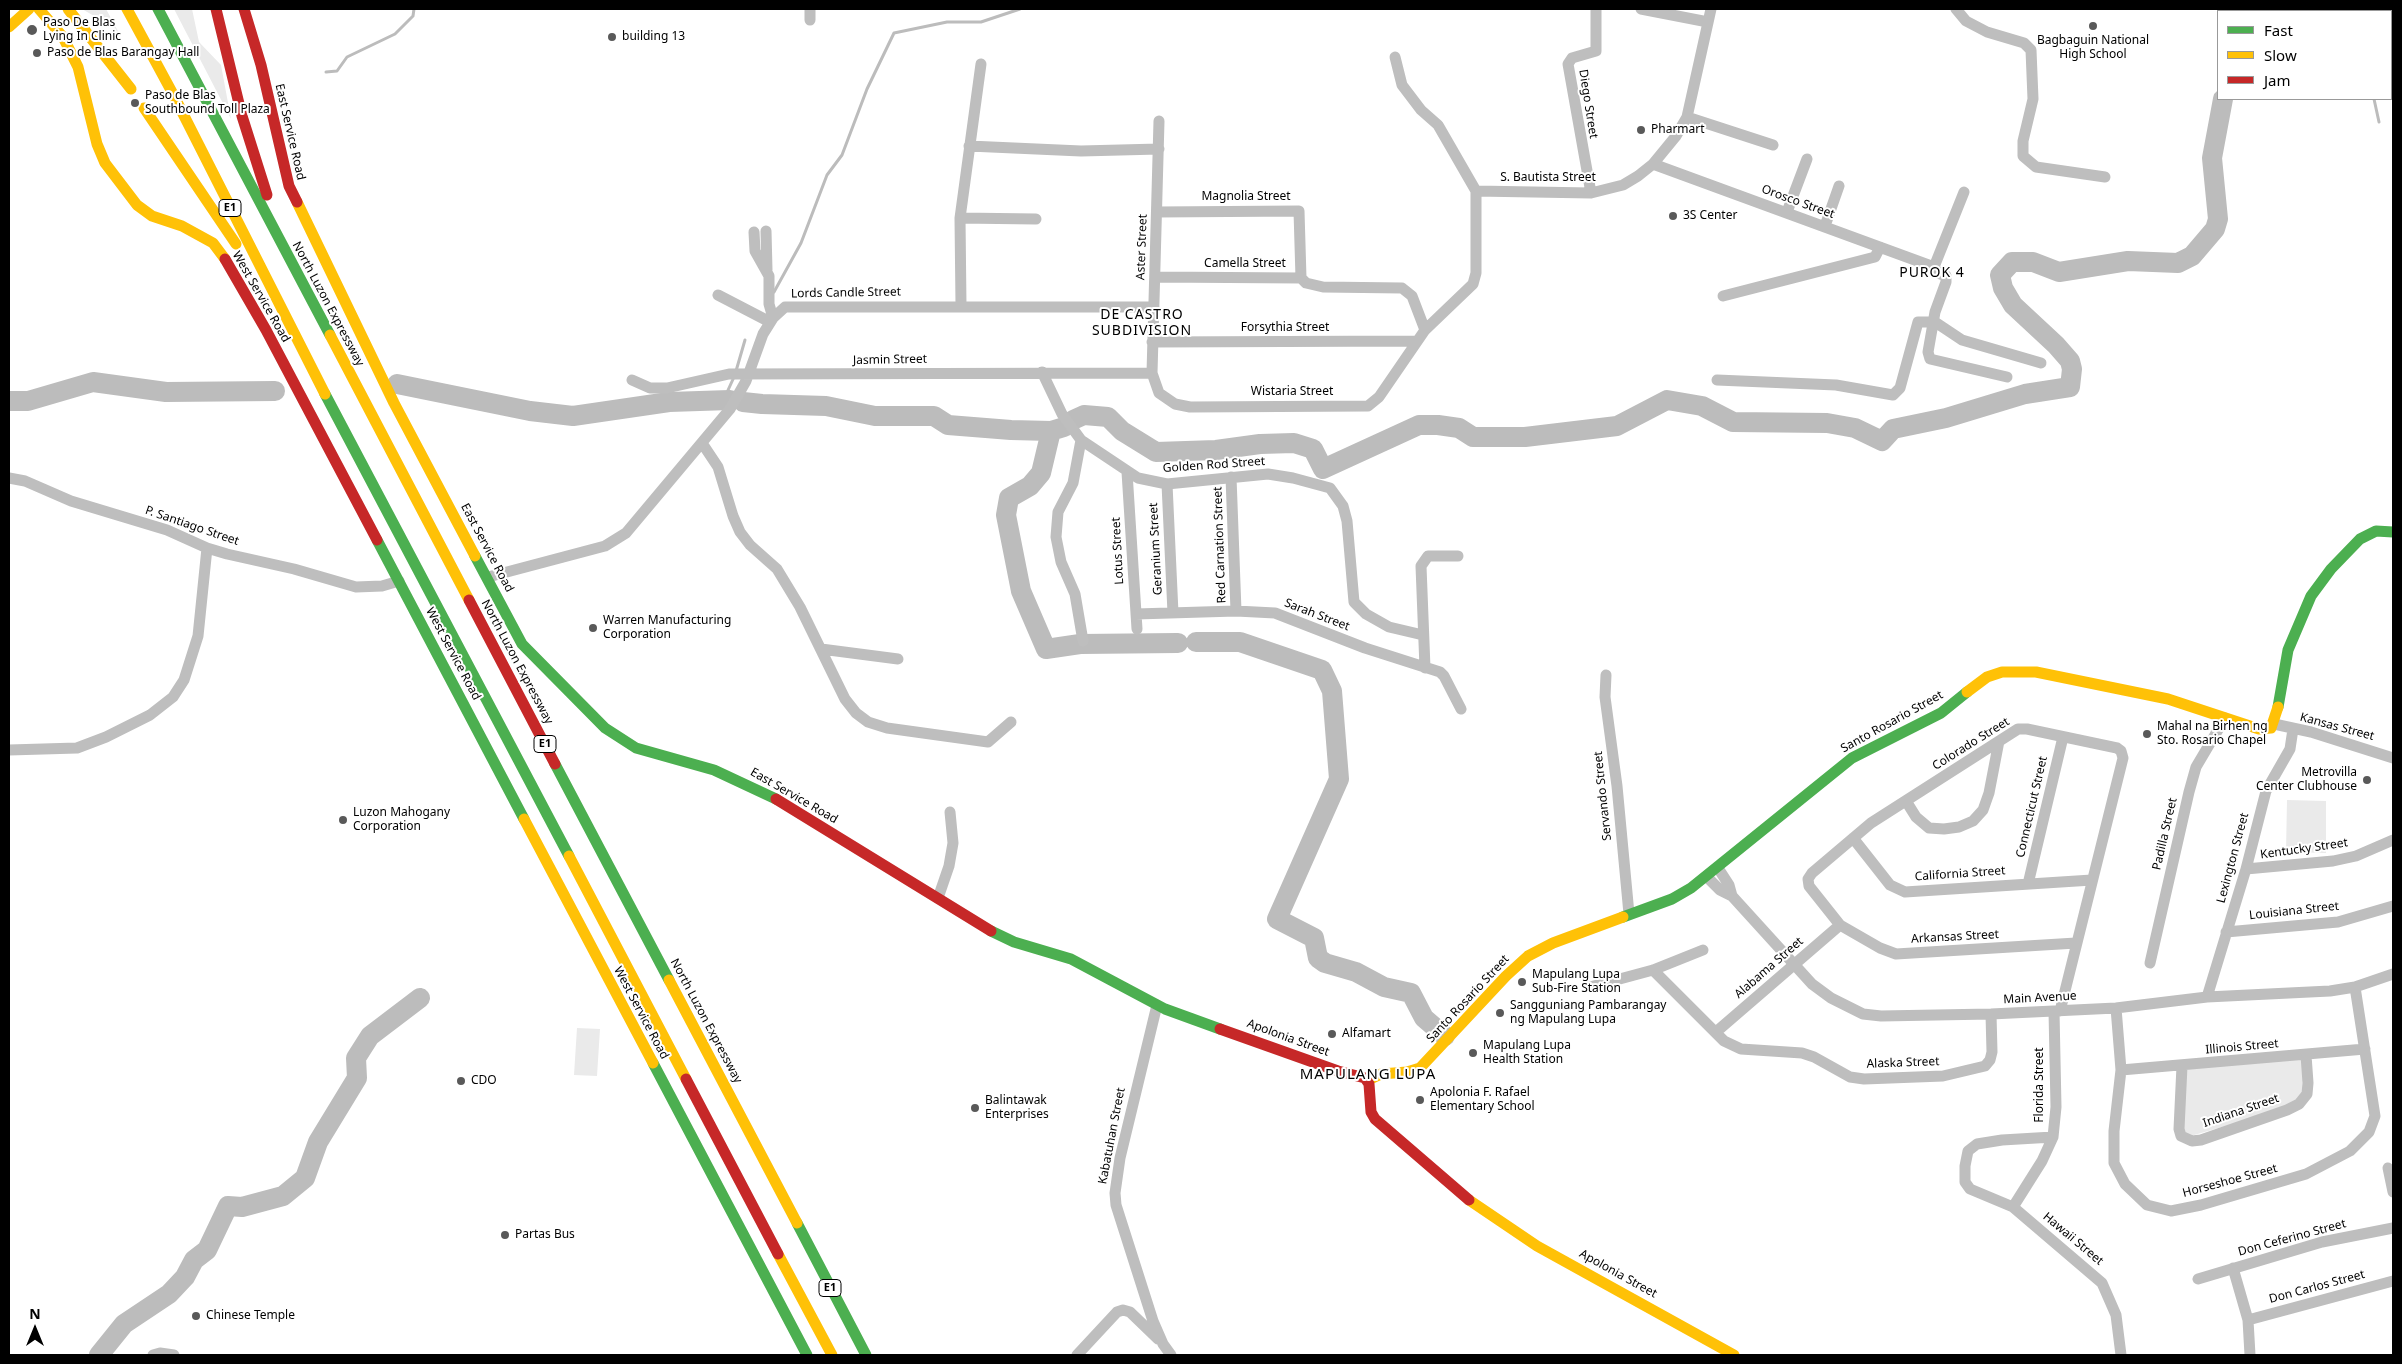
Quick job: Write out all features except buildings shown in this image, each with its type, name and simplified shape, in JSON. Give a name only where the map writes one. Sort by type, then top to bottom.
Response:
[{"type":"main road","points":[[9,27],[29,9]]},
{"type":"main road","name":"West Service Road","points":[[39,9],[63,37],[78,68],[97,144],[105,163],[137,205],[152,216],[199,234],[213,243],[226,261],[266,330],[807,1355]]},
{"type":"main road","points":[[68,9],[131,89]]},
{"type":"main road","name":"E1","points":[[128,9],[173,94],[286,321],[832,1355]]},
{"type":"main road","name":"North Luzon Expressway","points":[[158,9],[866,1355]]},
{"type":"main road","points":[[216,9],[254,155],[294,269]]},
{"type":"main road","name":"East Service Road","points":[[244,9],[259,58],[289,186],[394,403],[522,644],[567,692],[612,733],[636,748],[714,770],[764,792],[938,898]]},
{"type":"main road","points":[[144,108],[286,321]]},
{"type":"main road","points":[[2274,724],[2288,650],[2302,613],[2312,596],[2331,569],[2360,539],[2376,531],[2393,532]]},
{"type":"main road","name":"Santo Rosario Street","points":[[1368,1080],[1381,1074],[1408,1072],[1420,1068],[1452,1037],[1506,976],[1528,956],[1544,946],[1672,899],[1707,877],[1858,754],[1941,713],[1987,678],[2002,672],[2036,672],[2168,699],[2258,730],[2266,730],[2274,724]]},
{"type":"main road","name":"Apolonia Street","points":[[938,898],[993,932],[1014,942],[1071,959],[1157,1005],[1338,1071],[1361,1076],[1368,1080],[1372,1112],[1375,1119],[1479,1208],[1537,1246],[1734,1355]]},
{"type":"street","name":"Diego Street","points":[[1591,193],[1568,64],[1572,58],[1596,51],[1596,9]]},
{"type":"street","points":[[1641,9],[1708,22]]},
{"type":"street","name":"S. Bautista Street","points":[[1476,191],[1591,193],[1623,185],[1653,164],[1676,136],[1687,117],[1711,9]]},
{"type":"street","points":[[1956,9],[1966,22],[1987,32],[2024,44],[2031,50],[2032,100],[2023,141],[2023,156],[2036,167],[2105,178]]},
{"type":"street","points":[[1395,57],[1402,85],[1421,110],[1438,126],[1476,191],[1476,273],[1473,284],[1425,330],[1417,341]]},
{"type":"street","points":[[961,305],[960,218],[981,64]]},
{"type":"street","points":[[1687,117],[1773,145]]},
{"type":"street","name":"Aster Street","points":[[1152,373],[1160,121]]},
{"type":"street","points":[[970,146],[1081,152],[1159,149]]},
{"type":"street","points":[[1787,212],[1807,159]]},
{"type":"street","name":"Orosco Street","points":[[1653,164],[1934,267]]},
{"type":"street","points":[[1825,226],[1839,186]]},
{"type":"street","points":[[1964,192],[1934,267],[1938,273],[1946,276],[1928,352],[1930,359],[2006,377]]},
{"type":"street","name":"Magnolia Street","points":[[1157,212],[1299,210],[1301,278]]},
{"type":"street","points":[[960,218],[1036,219]]},
{"type":"street","points":[[488,578],[612,544],[626,533],[702,444],[730,409],[771,320],[766,231]]},
{"type":"street","points":[[754,232],[755,251],[767,272]]},
{"type":"street","points":[[1723,296],[1875,257],[1880,247]]},
{"type":"street","name":"Camella Street","points":[[1155,277],[1301,278],[1306,283],[1323,287],[1402,288],[1412,296],[1425,330]]},
{"type":"street","points":[[718,295],[771,320]]},
{"type":"street","name":"Lords Candle Street","points":[[771,320],[780,310],[792,306],[1154,307]]},
{"type":"street","points":[[1717,380],[1836,385],[1893,395],[1900,388],[1918,322],[1935,322],[1962,340],[2041,363]]},
{"type":"street","name":"Forsythia Street","points":[[1152,342],[1417,341]]},
{"type":"street","name":"Wistaria Street","points":[[1152,373],[1159,393],[1175,404],[1190,407],[1368,406],[1379,397],[1417,341]]},
{"type":"street","name":"Golden Rod Street","points":[[1042,372],[1062,414],[1081,440],[1127,472],[1145,480],[1167,484],[1268,474],[1293,478],[1330,488],[1343,506],[1347,520],[1354,602],[1366,614],[1389,627],[1423,635]]},
{"type":"street","name":"Jasmin Street","points":[[632,380],[650,388],[667,388],[729,374],[1152,373]]},
{"type":"street","points":[[1081,440],[1073,483],[1058,512],[1056,537],[1061,562],[1075,594],[1083,641]]},
{"type":"street","points":[[702,444],[718,468],[740,532],[750,545],[777,569],[800,607],[844,699],[856,713],[868,722],[887,728],[988,742],[1011,722]]},
{"type":"street","name":"Lotus Street","points":[[1127,472],[1137,629]]},
{"type":"street","name":"Red Carnation Street","points":[[1231,477],[1236,611]]},
{"type":"street","name":"P. Santiago Street","points":[[9,478],[25,481],[71,501],[168,530],[207,548],[294,569],[356,587],[382,586],[399,581]]},
{"type":"street","name":"Geranium Street","points":[[1167,484],[1173,613]]},
{"type":"street","points":[[9,750],[77,748],[106,737],[150,715],[173,697],[184,680],[198,636],[207,548]]},
{"type":"street","points":[[1425,668],[1421,566],[1428,556],[1458,556]]},
{"type":"street","name":"Sarah Street","points":[[1136,614],[1236,611],[1275,613],[1365,648],[1440,672],[1462,709]]},
{"type":"street","points":[[821,649],[898,659]]},
{"type":"street","name":"Servando Street","points":[[1606,675],[1605,697],[1617,786],[1629,914]]},
{"type":"street","name":"Padilla Street","points":[[2150,963],[2196,767],[2225,718]]},
{"type":"street","name":"Kansas Street","points":[[2274,724],[2293,730],[2311,732],[2393,758]]},
{"type":"street","name":"Colorado Street","points":[[1808,879],[1812,872],[1871,823],[2018,730],[2027,729],[2116,748],[2123,754],[2057,1011]]},
{"type":"street","name":"Lexington Street","points":[[2207,997],[2246,869],[2266,790],[2290,749],[2293,730]]},
{"type":"street","name":"Connecticut Street","points":[[2028,884],[2064,736]]},
{"type":"street","points":[[1906,801],[1916,817],[1929,828],[1959,827],[1973,821],[1983,810],[1989,793],[1999,741]]},
{"type":"street","points":[[938,898],[949,866],[953,843],[950,812]]},
{"type":"street","name":"California Street","points":[[1853,838],[1890,885],[1905,892],[2092,880]]},
{"type":"street","name":"Kentucky Street","points":[[2246,869],[2333,861],[2356,856],[2393,840]]},
{"type":"street","name":"Main Avenue","points":[[1718,868],[1729,885],[1732,896]]},
{"type":"street","name":"Main Avenue","points":[[1707,877],[1720,890],[1732,896],[1812,984],[1831,998],[1863,1014],[1881,1016],[1991,1014],[2116,1008],[2207,997],[2330,991],[2355,987],[2393,974]]},
{"type":"street","name":"Arkansas Street","points":[[1808,879],[1809,886],[1840,925],[1880,948],[1896,954],[2076,943]]},
{"type":"street","name":"Louisiana Street","points":[[2226,932],[2338,922],[2393,906]]},
{"type":"street","name":"Alabama Street","points":[[1716,1032],[1840,925]]},
{"type":"street","points":[[1590,987],[1653,970],[1703,950]]},
{"type":"street","name":"Alaska Street","points":[[1653,970],[1724,1041],[1741,1049],[1802,1053],[1814,1057],[1850,1077],[1881,1079],[1943,1076],[1984,1066],[1990,1060],[1991,1014]]},
{"type":"street","name":"Horseshoe Street","points":[[2116,1008],[2121,1070],[2114,1132],[2114,1163],[2125,1184],[2147,1205],[2171,1210],[2201,1205],[2306,1174],[2350,1151],[2369,1132],[2375,1116],[2355,987]]},
{"type":"street","name":"Kabatuhan Street","points":[[1157,1005],[1120,1158],[1115,1193],[1116,1205],[1146,1301],[1163,1344],[1171,1355]]},
{"type":"street","name":"Florida Street","points":[[2013,1207],[2042,1161],[2053,1137],[2056,1106],[2057,1011]]},
{"type":"street","name":"Illinois Street","points":[[2121,1070],[2365,1049]]},
{"type":"street","name":"Indiana Street","points":[[2182,1066],[2179,1129],[2180,1136],[2192,1141],[2201,1140],[2299,1104],[2307,1094],[2306,1055]]},
{"type":"street","name":"Hawaii Street","points":[[2053,1137],[1983,1143],[1968,1151],[1964,1177],[1967,1186],[2013,1207],[2102,1283],[2116,1316],[2121,1355]]},
{"type":"street","points":[[2388,1168],[2393,1192]]},
{"type":"street","name":"Don Ceferino Street","points":[[2198,1279],[2322,1242],[2393,1228]]},
{"type":"street","points":[[2233,1268],[2248,1320],[2250,1355]]},
{"type":"street","name":"Don Carlos Street","points":[[2248,1320],[2393,1281]]},
{"type":"street","points":[[1077,1355],[1118,1312],[1123,1310],[1130,1312],[1163,1344]]},
{"type":"street","points":[[153,1355],[160,1353],[174,1355]]},
{"type":"shaded area","points":[[82,9],[106,9],[119,33],[108,24]]},
{"type":"shaded area","points":[[174,9],[192,9],[199,42],[221,65],[231,119]]},
{"type":"shaded area","points":[[2287,800],[2326,801],[2326,853],[2286,852]]},
{"type":"shaded area","points":[[577,1028],[600,1029],[597,1076],[574,1075]]},
{"type":"shaded area","points":[[2304,1057],[2302,1096],[2286,1109],[2187,1137],[2181,1129],[2184,1068]]},
{"type":"waterway","points":[[326,72],[337,71],[347,57],[395,34],[413,16],[414,9]]},
{"type":"waterway","points":[[774,292],[801,243],[827,175],[842,155],[867,89],[894,33],[947,22],[981,22],[1020,9]]},
{"type":"waterway","points":[[1073,420],[1084,415],[1108,417],[1122,431],[1156,452],[1216,450],[1260,444],[1294,443],[1313,449],[1323,469],[1419,425],[1459,428],[1473,437],[1525,437],[1617,426],[1667,400],[1702,406],[1733,422],[1827,423],[1855,428],[1882,441],[1893,429],[1946,418],[2025,394],[2070,387],[2072,369],[2070,361],[2056,345],[2013,305],[2003,288],[2000,275],[2012,262],[2033,262],[2059,272],[2128,261],[2178,263],[2192,256],[2215,229],[2218,219],[2212,158],[2223,100]]},
{"type":"waterway","points":[[2374,100],[2379,122]]},
{"type":"waterway","points":[[736,371],[745,340]]},
{"type":"waterway","points":[[724,399],[734,377]]},
{"type":"waterway","points":[[9,401],[28,401],[93,382],[166,392],[275,391]]},
{"type":"waterway","points":[[397,384],[530,411],[573,416],[669,402],[730,400]]},
{"type":"waterway","points":[[743,402],[826,406],[875,416],[934,416],[948,425],[1011,430],[1051,431],[1064,427]]},
{"type":"waterway","points":[[1051,431],[1041,473],[1030,486],[1009,498],[1006,515],[1021,591],[1046,649],[1080,644],[1178,643]]},
{"type":"waterway","points":[[1196,642],[1240,642],[1322,670],[1332,691],[1339,779],[1277,919],[1314,938],[1318,958],[1325,963],[1356,972],[1384,987],[1411,993],[1424,1018],[1445,1036]]},
{"type":"waterway","points":[[99,1355],[124,1324],[169,1294],[185,1277],[194,1260],[207,1250],[228,1206],[242,1207],[283,1196],[305,1178],[318,1142],[357,1078],[356,1058],[370,1036],[420,998]]},
{"type":"traffic: fast","points":[[158,9],[330,335]]},
{"type":"traffic: fast","points":[[325,394],[569,856]]},
{"type":"traffic: fast","points":[[2278,707],[2288,650],[2311,596],[2331,569],[2360,539],[2376,531],[2393,532]]},
{"type":"traffic: fast","points":[[377,540],[524,819]]},
{"type":"traffic: fast","points":[[475,556],[522,644],[605,728],[636,748],[714,770],[776,799]]},
{"type":"traffic: fast","points":[[1623,917],[1672,899],[1691,888],[1852,758],[1941,713],[1967,692]]},
{"type":"traffic: fast","points":[[555,764],[669,980]]},
{"type":"traffic: fast","points":[[991,931],[1014,942],[1071,959],[1165,1009],[1220,1029]]},
{"type":"traffic: fast","points":[[653,1063],[807,1355]]},
{"type":"traffic: fast","points":[[797,1223],[866,1355]]},
{"type":"traffic: slow","points":[[9,27],[29,9]]},
{"type":"traffic: slow","points":[[39,9],[63,37],[78,67],[97,144],[105,163],[137,205],[152,216],[182,226],[213,243],[225,259]]},
{"type":"traffic: slow","points":[[68,9],[131,89]]},
{"type":"traffic: slow","points":[[127,9],[173,94],[325,394]]},
{"type":"traffic: slow","points":[[144,108],[236,244]]},
{"type":"traffic: slow","points":[[297,202],[394,403],[475,556]]},
{"type":"traffic: slow","points":[[330,335],[469,600]]},
{"type":"traffic: slow","points":[[1967,692],[1987,677],[2002,672],[2036,672],[2168,699],[2259,729],[2271,728],[2278,707]]},
{"type":"traffic: slow","points":[[524,819],[653,1063]]},
{"type":"traffic: slow","points":[[569,856],[686,1079]]},
{"type":"traffic: slow","points":[[1368,1080],[1381,1074],[1407,1072],[1420,1068],[1506,976],[1528,956],[1553,943],[1623,917]]},
{"type":"traffic: slow","points":[[669,980],[797,1223]]},
{"type":"traffic: slow","points":[[1469,1200],[1537,1246],[1734,1355]]},
{"type":"traffic: slow","points":[[778,1254],[832,1355]]},
{"type":"traffic: jam","points":[[216,9],[242,116],[267,195]]},
{"type":"traffic: jam","points":[[244,9],[261,65],[289,186],[297,202]]},
{"type":"traffic: jam","points":[[225,259],[266,330],[377,540]]},
{"type":"traffic: jam","points":[[469,600],[555,764]]},
{"type":"traffic: jam","points":[[776,799],[991,931]]},
{"type":"traffic: jam","points":[[1220,1029],[1338,1071],[1365,1078],[1369,1084],[1371,1112],[1375,1119],[1469,1200]]},
{"type":"traffic: jam","points":[[686,1079],[778,1254]]},
{"type":"place","name":"Bagbaguin National High School","points":[[2093,26]]},
{"type":"place","name":"Paso De Blas Lying In Clinic","points":[[32,30]]},
{"type":"place","name":"building 13","points":[[612,37]]},
{"type":"place","name":"Paso de Blas Barangay Hall","points":[[37,53]]},
{"type":"place","name":"Paso de Blas Southbound Toll Plaza","points":[[135,103]]},
{"type":"place","name":"Pharmart","points":[[1641,130]]},
{"type":"place","name":"3S Center","points":[[1673,216]]},
{"type":"place","name":"Warren Manufacturing Corporation","points":[[593,628]]},
{"type":"place","name":"Mahal na Birhen ng Sto. Rosario Chapel","points":[[2147,734]]},
{"type":"place","name":"Metrovilla Center Clubhouse","points":[[2367,780]]},
{"type":"place","name":"Luzon Mahogany Corporation","points":[[343,820]]},
{"type":"place","name":"Mapulang Lupa Sub-Fire Station","points":[[1522,982]]},
{"type":"place","name":"Sangguniang Pambarangay ng Mapulang Lupa","points":[[1500,1013]]},
{"type":"place","name":"Alfamart","points":[[1332,1034]]},
{"type":"place","name":"Mapulang Lupa Health Station","points":[[1473,1053]]},
{"type":"place","name":"CDO","points":[[461,1081]]},
{"type":"place","name":"Apolonia F. Rafael Elementary School","points":[[1420,1100]]},
{"type":"place","name":"Balintawak Enterprises","points":[[975,1108]]},
{"type":"place","name":"Partas Bus","points":[[505,1235]]},
{"type":"place","name":"Chinese Temple","points":[[196,1316]]},
{"type":"district","name":"PUROK 4","points":[[1932,273]]},
{"type":"district","name":"DE CASTRO SUBDIVISION","points":[[1142,324]]},
{"type":"district","name":"MAPULANG LUPA","points":[[1368,1075]]}]
